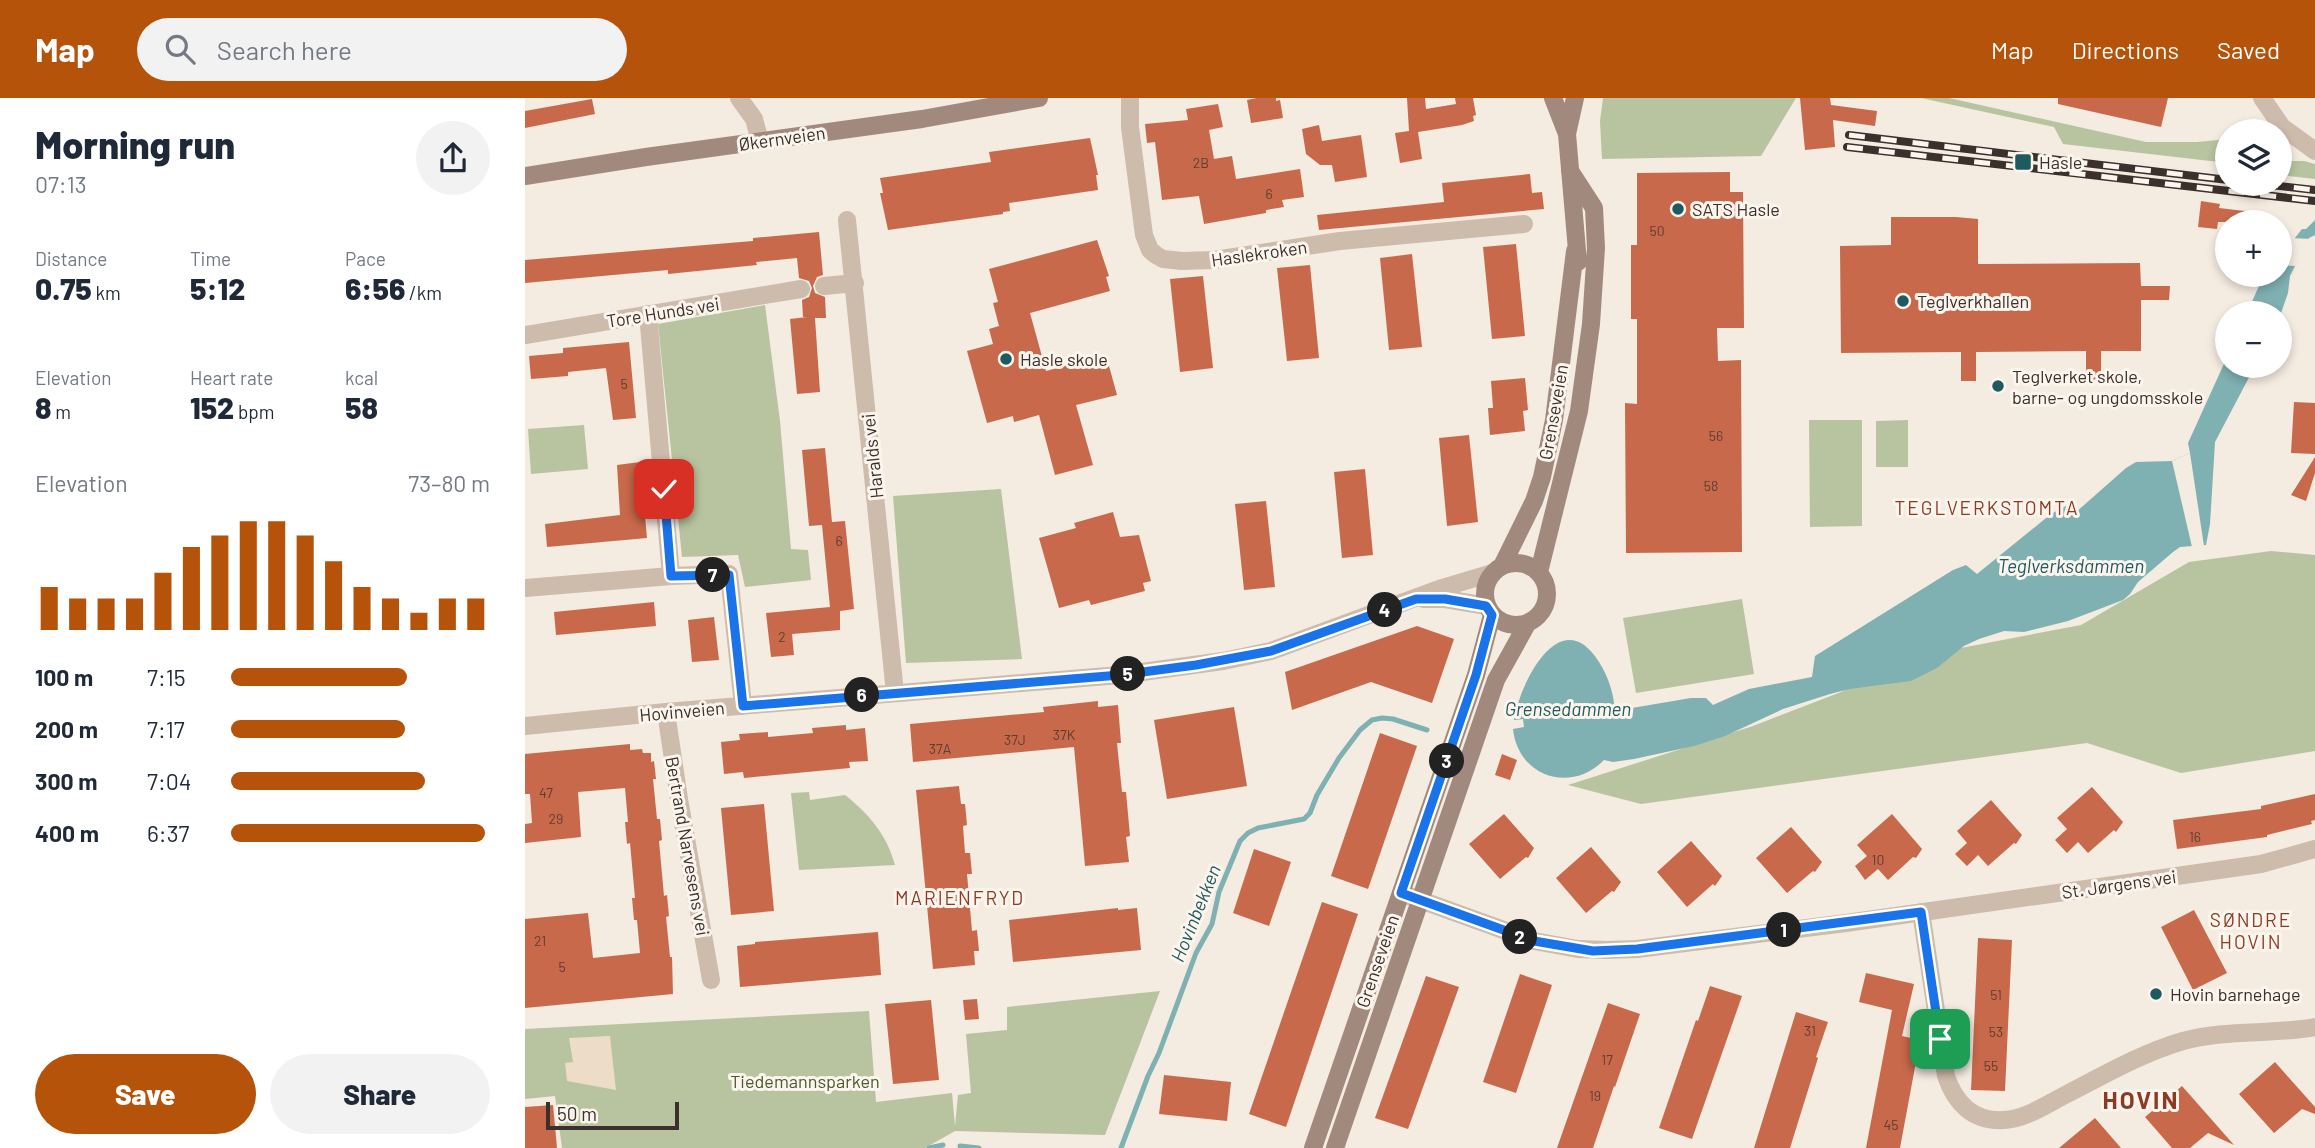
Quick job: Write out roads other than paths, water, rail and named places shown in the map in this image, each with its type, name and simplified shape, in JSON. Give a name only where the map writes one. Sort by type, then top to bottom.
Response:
[{"type":"main road","name":"Økernveien","points":[[525,176],[922,119],[1039,98]]},
{"type":"main road","name":"Grenseveien","points":[[1553,98],[1567,134],[1575,251],[1591,324]]},
{"type":"main road","name":"Grenseveien","points":[[1567,134],[1575,98]]},
{"type":"main road","name":"Grenseveien","points":[[1539,572],[1579,411],[1591,324],[1596,248],[1594,208],[1570,171]]},
{"type":"main road","name":"Grenseveien","points":[[1498,569],[1534,501],[1542,477],[1554,420],[1575,251]]},
{"type":"main road","points":[[1521,563],[1539,572],[1546,583],[1547,600],[1539,615],[1527,624],[1508,625],[1489,611],[1484,589],[1498,569],[1521,563]]},
{"type":"main road","name":"Grenseveien","points":[[1313,1148],[1476,675],[1489,611]]},
{"type":"main road","name":"Grenseveien","points":[[1335,1148],[1496,680],[1527,624]]},
{"type":"street","points":[[739,98],[754,119],[761,141]]},
{"type":"street","name":"Haslekroken","points":[[1130,98],[1130,127],[1144,235],[1150,250],[1163,259],[1214,260],[1340,241],[1524,225]]},
{"type":"street","points":[[2262,98],[2282,127],[2315,151]]},
{"type":"street","name":"Haralds vei","points":[[847,220],[895,693]]},
{"type":"street","points":[[824,286],[855,283]]},
{"type":"street","name":"Tore Hunds vei","points":[[525,335],[801,289]]},
{"type":"street","points":[[648,314],[671,576]]},
{"type":"street","name":"Hovinveien","points":[[525,726],[1120,675],[1223,661],[1271,651],[1498,569]]},
{"type":"street","points":[[525,588],[671,576],[729,575],[743,706]]},
{"type":"street","name":"Hovinveien","points":[[1416,599],[1445,599],[1489,611]]},
{"type":"street","name":"Bertrand Narvesens vei","points":[[666,712],[711,980]]},
{"type":"street","name":"St. Jørgens vei","points":[[1401,893],[1515,935],[1555,946],[1593,951],[1637,949],[2261,864],[2315,849]]},
{"type":"street","points":[[1921,912],[1946,1076],[1957,1101],[1980,1117],[2007,1120],[2023,1116],[2143,1056],[2184,1041],[2214,1035],[2315,1027]]},
{"type":"water","points":[[2315,220],[2315,235],[2309,238],[2292,272],[2292,242],[2302,229],[2306,229]]},
{"type":"water","points":[[2258,287],[2289,287],[2285,301],[2252,301]]},
{"type":"water","points":[[2218,378],[2249,378],[2215,442],[2210,524],[2206,545],[2180,547],[2138,582],[2123,600],[2068,621],[2024,632],[2004,631],[1979,639],[1964,646],[1937,668],[1911,681],[1830,694],[1783,709],[1725,736],[1634,759],[1613,762],[1604,760],[1577,776],[1562,778],[1535,769],[1517,746],[1513,729],[1524,727],[1523,719],[1514,720],[1524,686],[1545,654],[1557,644],[1571,640],[1585,645],[1606,674],[1615,713],[1626,715],[1626,709],[1691,698],[1706,698],[1713,705],[1749,689],[1812,677],[1815,656],[1953,570],[1966,565],[1977,574],[2051,514],[2066,506],[2075,513],[2126,468],[2136,462],[2172,461],[2190,453],[2188,443]]},
{"type":"waterway","name":"Hovinbekken","points":[[1121,1148],[1196,953],[1212,924],[1219,892],[1240,841],[1258,828],[1304,819],[1310,813],[1317,795],[1339,758],[1360,730],[1372,720],[1393,719],[1427,730]]},
{"type":"waterway","name":"Hovinbekken","points":[[929,1148],[943,1145]]},
{"type":"waterway","name":"Hovinbekken","points":[[960,1146],[979,1148]]},
{"type":"railway","points":[[1849,135],[2215,178]]},
{"type":"railway","points":[[1847,147],[2315,201]]},
{"type":"railway","points":[[2292,187],[2315,190]]},
{"type":"place","name":"Hasle","points":[[2023,162]]},
{"type":"place","name":"SATS Hasle","points":[[1678,209]]},
{"type":"place","name":"Teglverkhallen","points":[[1903,301]]},
{"type":"place","name":"Hasle skole","points":[[1006,359]]},
{"type":"place","name":"Teglverket skole, barne- og ungdomsskole","points":[[1998,386]]},
{"type":"place","name":"Hovin barnehage","points":[[2156,994]]},
{"type":"district","name":"TEGLVERKSTOMTA","points":[[1987,507]]},
{"type":"district","name":"MARIENFRYD","points":[[960,897]]},
{"type":"district","name":"SØNDRE HOVIN","points":[[2251,930]]},
{"type":"district","name":"HOVIN","points":[[2141,1099]]},
{"type":"water label","name":"Teglverksdammen","points":[[2071,565]]},
{"type":"water label","name":"Grensedammen","points":[[1568,708]]},
{"type":"park label","name":"Tiedemannsparken","points":[[805,1081]]}]
